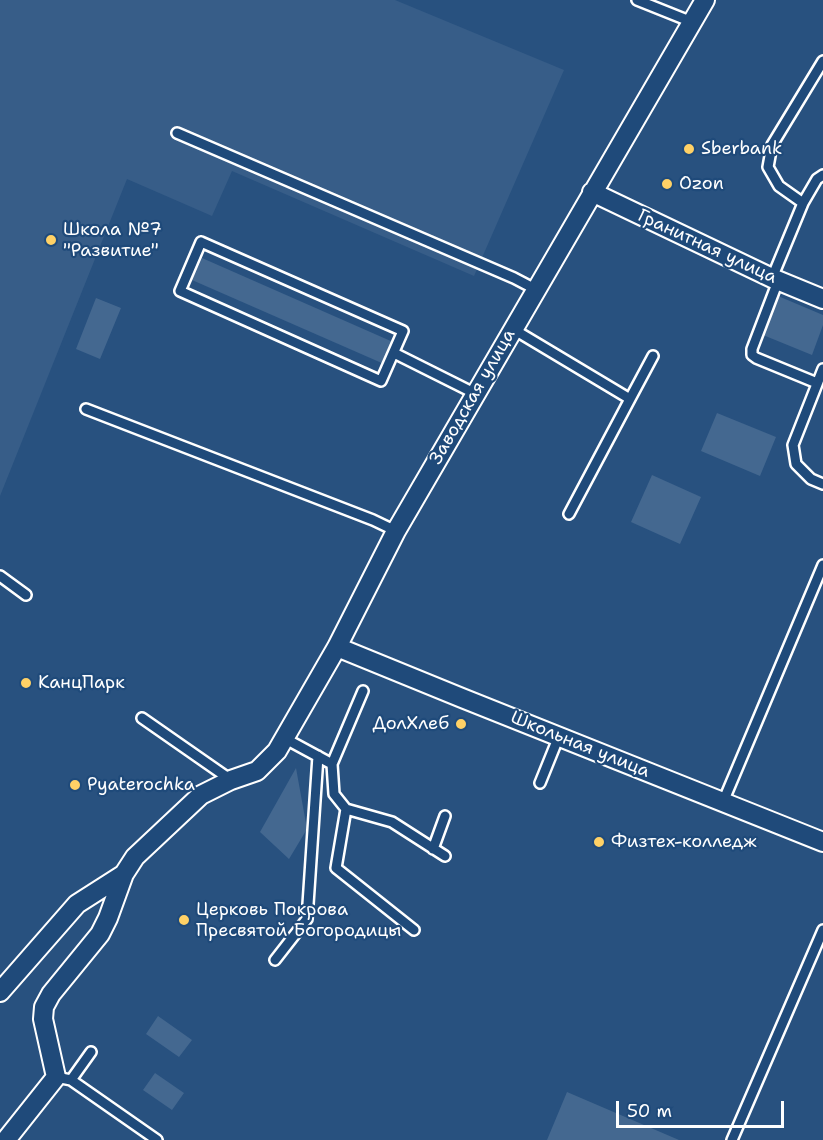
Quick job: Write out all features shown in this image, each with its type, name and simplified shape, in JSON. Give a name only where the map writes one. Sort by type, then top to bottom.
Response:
[{"type":"street","name":"Заводская улица","points":[[124,874],[135,857],[201,795],[231,780],[257,771],[277,751],[337,647],[396,531],[705,0]]},
{"type":"street","name":"Гранитная улица","points":[[592,192],[775,280],[823,299]]},
{"type":"street","name":"Школьная улица","points":[[337,647],[823,842]]},
{"type":"street","points":[[6,1140],[63,1079],[43,1019],[44,1007],[51,994],[100,934],[124,874]]},
{"type":"street","points":[[0,992],[76,904],[124,874]]},
{"type":"lane","points":[[637,0],[692,22]]},
{"type":"lane","points":[[803,203],[779,186],[768,166],[772,145],[823,61]]},
{"type":"lane","points":[[177,133],[535,289]]},
{"type":"lane","points":[[817,383],[756,358],[752,355],[752,349],[803,203],[817,179],[823,175]]},
{"type":"lane","points":[[201,242],[403,331],[394,352],[381,381],[180,291],[201,242]]},
{"type":"lane","points":[[513,329],[630,399]]},
{"type":"lane","points":[[394,352],[476,394]]},
{"type":"lane","points":[[569,514],[653,356]]},
{"type":"lane","points":[[823,369],[793,445],[796,464],[811,479],[823,484]]},
{"type":"lane","points":[[86,409],[366,517],[396,531]]},
{"type":"lane","points":[[723,802],[823,565]]},
{"type":"lane","points":[[0,576],[27,595]]},
{"type":"lane","points":[[363,692],[332,764],[334,794],[346,809],[392,822],[445,856]]},
{"type":"lane","points":[[142,718],[231,780]]},
{"type":"lane","points":[[540,783],[558,736]]},
{"type":"lane","points":[[284,738],[332,764]]},
{"type":"lane","points":[[275,960],[307,918],[318,756]]},
{"type":"lane","points":[[346,809],[336,868],[414,930]]},
{"type":"lane","points":[[433,849],[445,816]]},
{"type":"lane","points":[[732,1140],[823,930]]},
{"type":"lane","points":[[91,1052],[63,1079],[157,1140]]},
{"type":"shaded area","name":"Школа №7 \"Развитие\"","points":[[0,0],[395,0],[564,70],[474,276],[232,171],[212,216],[127,179],[0,496]]},
{"type":"shaded area","points":[[202,258],[393,342],[384,364],[192,280]]},
{"type":"shaded area","points":[[778,296],[823,315],[823,325],[812,355],[763,335]]},
{"type":"shaded area","points":[[96,298],[121,308],[100,359],[76,349]]},
{"type":"shaded area","points":[[717,413],[776,437],[760,476],[701,451]]},
{"type":"shaded area","points":[[652,475],[701,497],[680,544],[631,522]]},
{"type":"shaded area","points":[[296,768],[307,829],[289,859],[260,832]]},
{"type":"shaded area","points":[[158,1016],[192,1040],[179,1057],[146,1034]]},
{"type":"shaded area","points":[[155,1073],[184,1093],[172,1110],[143,1090]]},
{"type":"shaded area","points":[[567,1092],[679,1140],[547,1140]]},
{"type":"place","name":"Sberbank","points":[[689,149]]},
{"type":"place","name":"Ozon","points":[[667,184]]},
{"type":"place","name":"Школа №7 \"Развитие\"","points":[[51,240]]},
{"type":"place","name":"КанцПарк","points":[[26,683]]},
{"type":"place","name":"ДолХлеб","points":[[461,724]]},
{"type":"place","name":"Pyaterochka","points":[[75,785]]},
{"type":"place","name":"Физтех-колледж","points":[[599,842]]},
{"type":"place","name":"Церковь Покрова Пресвятой Богородицы","points":[[184,920]]}]
